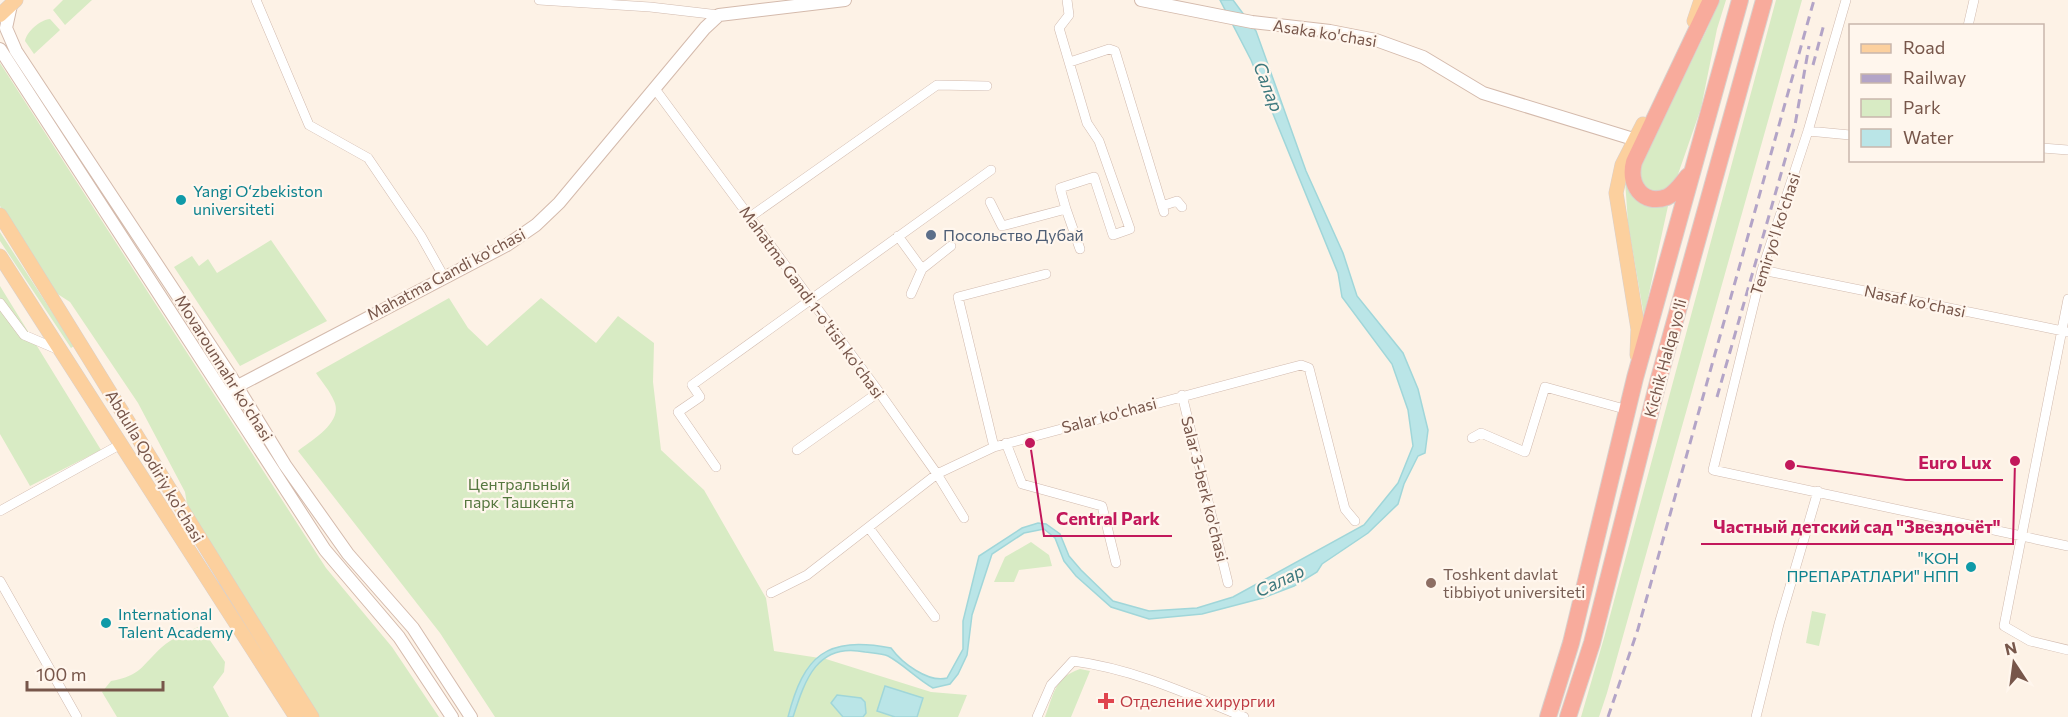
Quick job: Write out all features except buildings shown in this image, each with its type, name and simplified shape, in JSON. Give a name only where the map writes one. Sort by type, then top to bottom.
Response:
[{"type":"highway","points":[[1691,173],[1668,196],[1657,199],[1642,195],[1633,185],[1634,162],[1640,141],[1711,0]]},
{"type":"highway","name":"Kichik Halqa yo'li","points":[[1548,717],[1571,643],[1635,378],[1740,0]]},
{"type":"highway","name":"Kichik Halqa yo'li","points":[[1568,717],[1592,643],[1658,382],[1764,0]]},
{"type":"main road","points":[[1635,378],[1638,329],[1616,194],[1622,165],[1640,141],[1701,0]]},
{"type":"main road","points":[[0,15],[14,2]]},
{"type":"main road","name":"Abdulla Qodiriy ko'chasi","points":[[0,215],[204,549],[312,717]]},
{"type":"main road","name":"Abdulla Qodiriy ko'chasi","points":[[0,256],[296,717]]},
{"type":"main road","points":[[121,444],[136,435]]},
{"type":"street","points":[[256,0],[309,125],[368,158],[421,236],[444,277]]},
{"type":"street","points":[[540,0],[651,4],[719,15],[845,0]]},
{"type":"street","points":[[1067,0],[1069,15],[1059,28],[1088,123],[1099,141],[1130,228],[1114,236],[1094,177]]},
{"type":"street","name":"Asaka ko'chasi","points":[[1140,0],[1252,22],[1338,32],[1399,47],[1423,57],[1482,93],[1640,141]]},
{"type":"street","name":"Temiryo'l ko'chasi","points":[[1818,491],[1713,470],[1762,270],[1808,131],[1846,0]]},
{"type":"street","points":[[1968,24],[1974,0]]},
{"type":"street","name":"Movarounnahr ko'chasi","points":[[14,2],[7,13],[6,28],[16,51],[237,386],[285,465],[336,538],[413,628],[471,717]]},
{"type":"street","name":"Mahatma Gandi ko'chasi","points":[[224,394],[507,245],[536,225],[559,203],[705,28],[719,15]]},
{"type":"street","name":"Movarounnahr ko'chasi","points":[[0,49],[325,550],[399,637],[452,717]]},
{"type":"street","points":[[1070,62],[1109,49],[1115,51],[1163,209],[1177,201],[1182,207]]},
{"type":"street","points":[[750,217],[937,85],[987,86]]},
{"type":"street","name":"Mahatma Gandi 1-o'tish ko'chasi","points":[[655,89],[879,392],[937,474],[964,518]]},
{"type":"street","points":[[1808,131],[1849,135]]},
{"type":"street","points":[[2044,148],[2068,150]]},
{"type":"street","points":[[716,467],[678,412],[700,397],[692,385],[992,170]]},
{"type":"street","points":[[1080,249],[1060,188],[1109,172]]},
{"type":"street","points":[[990,202],[1002,226],[1066,209]]},
{"type":"street","points":[[898,236],[922,269]]},
{"type":"street","points":[[912,294],[922,269],[951,246]]},
{"type":"street","name":"Nasaf ko'chasi","points":[[1762,270],[2064,332]]},
{"type":"street","points":[[994,447],[958,297],[1047,274]]},
{"type":"street","points":[[2068,298],[2064,332],[2004,626],[2030,641],[2068,650]]},
{"type":"street","points":[[0,303],[24,335],[62,351]]},
{"type":"street","name":"Salar ko'chasi","points":[[771,593],[807,575],[937,474],[994,447],[1301,365],[1309,368],[1345,509],[1354,521]]},
{"type":"street","points":[[1472,438],[1481,433],[1525,452],[1545,387],[1628,410]]},
{"type":"street","points":[[797,450],[879,392]]},
{"type":"street","name":"Salar 3-berk ko'chasi","points":[[1182,395],[1228,583]]},
{"type":"street","points":[[1006,443],[1022,484],[1102,506],[1116,563]]},
{"type":"street","points":[[0,511],[121,444]]},
{"type":"street","points":[[1756,717],[1779,624],[1818,491],[2068,546]]},
{"type":"street","points":[[869,528],[935,617]]},
{"type":"street","points":[[0,581],[77,717]]},
{"type":"street","points":[[1037,717],[1051,685],[1073,661],[1107,666],[1141,676],[1244,717]]},
{"type":"green space","points":[[63,0],[92,0],[65,25],[53,10]]},
{"type":"green space","points":[[1717,0],[1726,0],[1717,29],[1701,108],[1675,183],[1654,195],[1639,182],[1641,165],[1708,27]]},
{"type":"green space","points":[[1776,0],[1802,0],[1607,693],[1599,717],[1581,717],[1604,638]]},
{"type":"green space","points":[[50,19],[60,30],[34,54],[25,41],[26,37],[38,24]]},
{"type":"green space","points":[[0,63],[326,568],[392,647],[439,717],[318,717],[188,510],[185,492],[138,403],[70,302],[56,293],[0,206]]},
{"type":"green space","points":[[1625,180],[1636,199],[1653,207],[1668,206],[1644,316],[1628,223]]},
{"type":"green space","points":[[0,232],[74,346],[71,348],[0,241]]},
{"type":"green space","points":[[271,240],[327,321],[240,366],[174,267],[192,256],[199,266],[208,259],[217,273]]},
{"type":"green space","points":[[0,286],[101,450],[30,486],[0,434]]},
{"type":"green space","name":"Центральный парк Ташкента","points":[[449,298],[468,328],[487,346],[541,298],[596,343],[618,316],[654,343],[653,382],[661,450],[704,490],[766,598],[774,651],[826,659],[931,692],[967,695],[958,717],[495,717],[440,633],[298,451],[325,430],[335,416],[334,401],[316,373]]},
{"type":"green space","points":[[1031,542],[1049,555],[1052,566],[1019,570],[1014,582],[994,582],[1005,557]]},
{"type":"green space","points":[[1812,611],[1826,614],[1819,646],[1806,643]]},
{"type":"green space","points":[[200,626],[225,662],[224,672],[213,687],[229,717],[117,717],[102,692],[111,681],[135,673],[166,644]]},
{"type":"green space","points":[[1080,669],[1090,671],[1071,717],[1045,717],[1060,682]]},
{"type":"water","name":"Салар","points":[[1220,0],[1233,0],[1256,31],[1306,171],[1343,253],[1357,296],[1403,353],[1418,389],[1428,430],[1425,453],[1418,456],[1404,484],[1398,504],[1368,533],[1322,564],[1317,572],[1294,586],[1263,598],[1202,614],[1149,619],[1111,607],[1076,576],[1064,561],[1055,538],[1044,529],[1024,533],[992,554],[972,615],[967,655],[958,674],[950,684],[933,688],[888,656],[849,650],[824,658],[808,678],[793,717],[788,717],[794,696],[810,665],[821,655],[834,648],[869,645],[891,648],[902,660],[924,675],[932,678],[947,678],[963,649],[963,621],[979,556],[1022,528],[1038,523],[1046,524],[1060,534],[1069,556],[1113,601],[1149,611],[1197,608],[1233,597],[1364,525],[1398,483],[1413,446],[1408,410],[1392,364],[1342,297],[1338,273],[1251,60]]},
{"type":"water","points":[[885,686],[923,698],[917,717],[895,717],[877,711]]},
{"type":"water","points":[[837,695],[861,698],[865,702],[866,713],[863,717],[843,717],[831,703]]},
{"type":"railway","points":[[1608,717],[1638,629],[1814,0]]},
{"type":"railway","points":[[1813,65],[1824,24]]},
{"type":"railway","points":[[1717,397],[1795,125],[1809,46]]},
{"type":"place","name":"Yangi Oʻzbekiston universiteti","points":[[181,200]]},
{"type":"place","name":"Посольство Дубай","points":[[931,235]]},
{"type":"place","name":"Central Park","points":[[1030,443]]},
{"type":"place","name":"Частный детский сад \"Звездочёт\"","points":[[2015,461]]},
{"type":"place","name":"Euro Lux","points":[[1790,465]]},
{"type":"place","name":"\"КОН ПРЕПАРАТЛАРИ\" НПП","points":[[1971,567]]},
{"type":"place","name":"Toshkent davlat tibbiyot universiteti","points":[[1431,583]]},
{"type":"place","name":"International Talent Academy","points":[[106,623]]},
{"type":"place","name":"Отделение хирургии","points":[[1106,701]]}]
